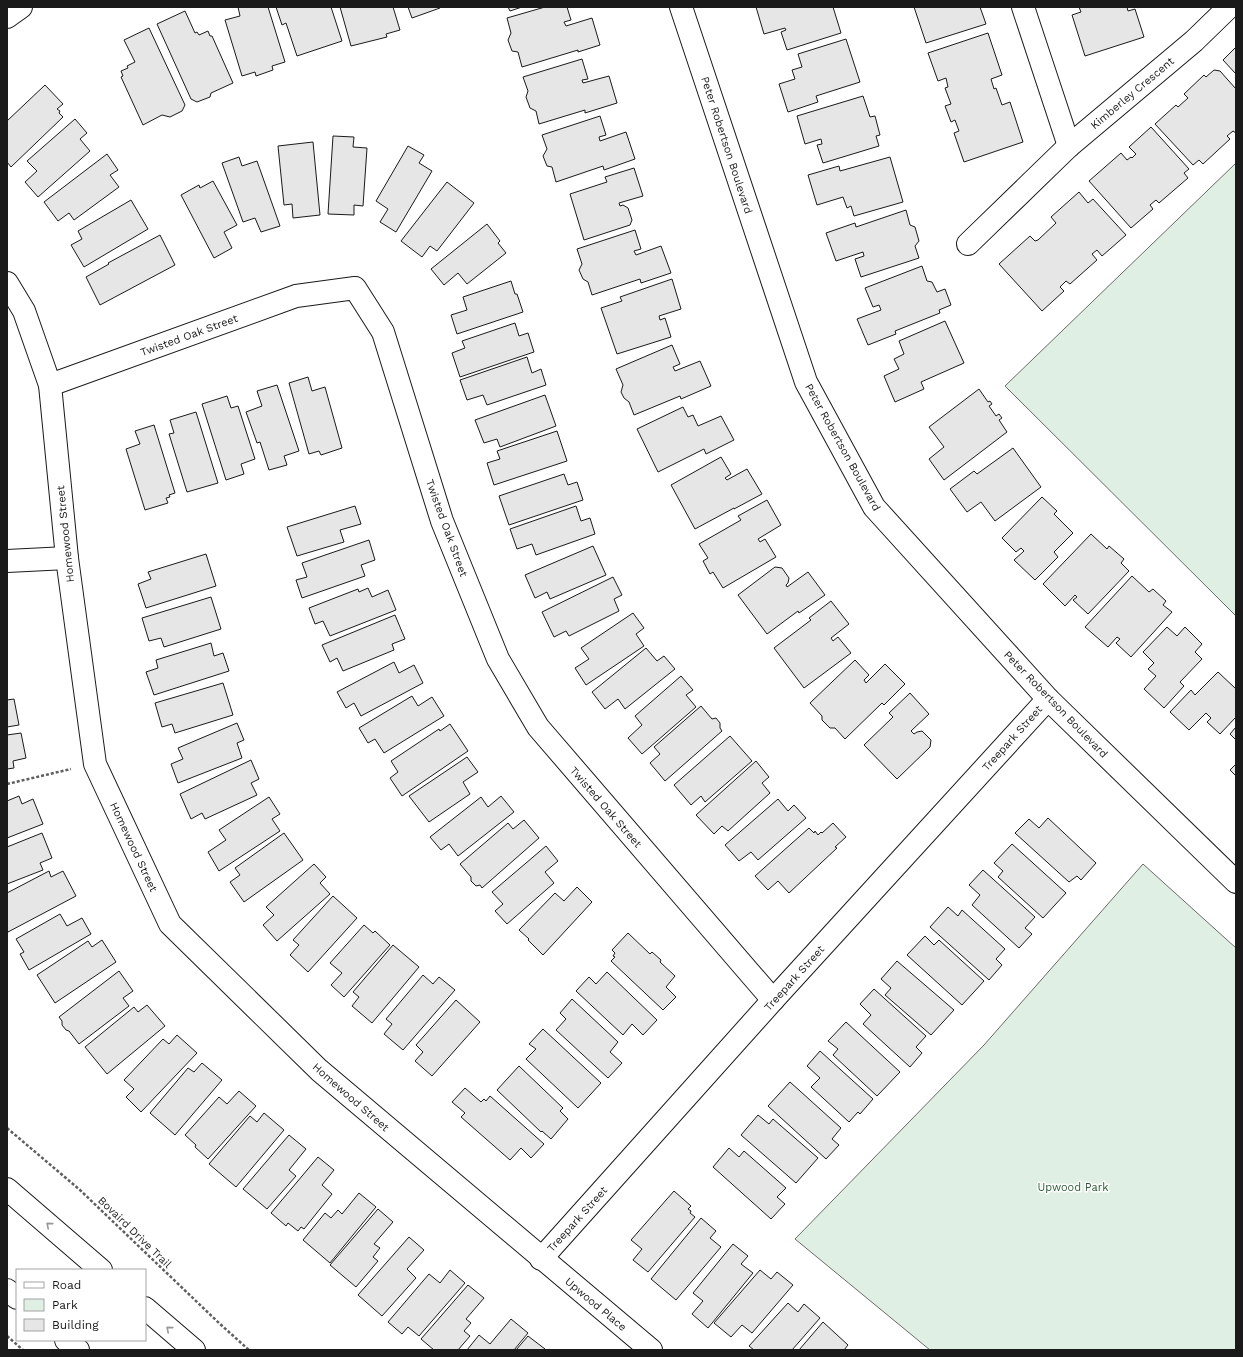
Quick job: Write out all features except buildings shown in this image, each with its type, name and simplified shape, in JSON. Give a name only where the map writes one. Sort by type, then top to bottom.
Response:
[{"type":"street","points":[[7,17],[21,7]]},
{"type":"street","name":"Peter Robertson Boulevard","points":[[681,7],[806,382],[874,507],[1048,699],[1236,882]]},
{"type":"street","points":[[1023,7],[1069,146]]},
{"type":"street","points":[[1194,41],[1205,7]]},
{"type":"street","name":"Kimberley Crescent","points":[[968,244],[1069,146],[1194,41],[1229,7]]},
{"type":"street","name":"Homewood Street","points":[[7,283],[24,311],[50,385],[67,558],[95,764],[170,924],[319,1070],[541,1259]]},
{"type":"street","name":"Twisted Oak Street","points":[[50,385],[296,296],[355,288],[383,332],[442,522],[498,659],[538,727],[773,1000]]},
{"type":"street","points":[[7,561],[67,558]]},
{"type":"street","name":"Treepark Street","points":[[541,1259],[773,1000],[1048,699]]},
{"type":"street","points":[[7,1189],[100,1269]]},
{"type":"street","name":"Upwood Place","points":[[541,1259],[651,1350]]},
{"type":"street","points":[[7,1290],[16,1297]]},
{"type":"street","points":[[146,1309],[194,1350]]},
{"type":"street","points":[[67,1341],[78,1350]]},
{"type":"path","points":[[7,784],[95,764]]},
{"type":"path","name":"Bovaird Drive Trail","points":[[7,1128],[80,1190],[249,1350]]},
{"type":"path","points":[[7,1336],[23,1350]]},
{"type":"green space","points":[[1236,163],[1236,616],[1005,386]]},
{"type":"green space","name":"Upwood Park","points":[[1143,864],[1236,948],[1236,1350],[930,1350],[795,1239],[984,1045]]}]
